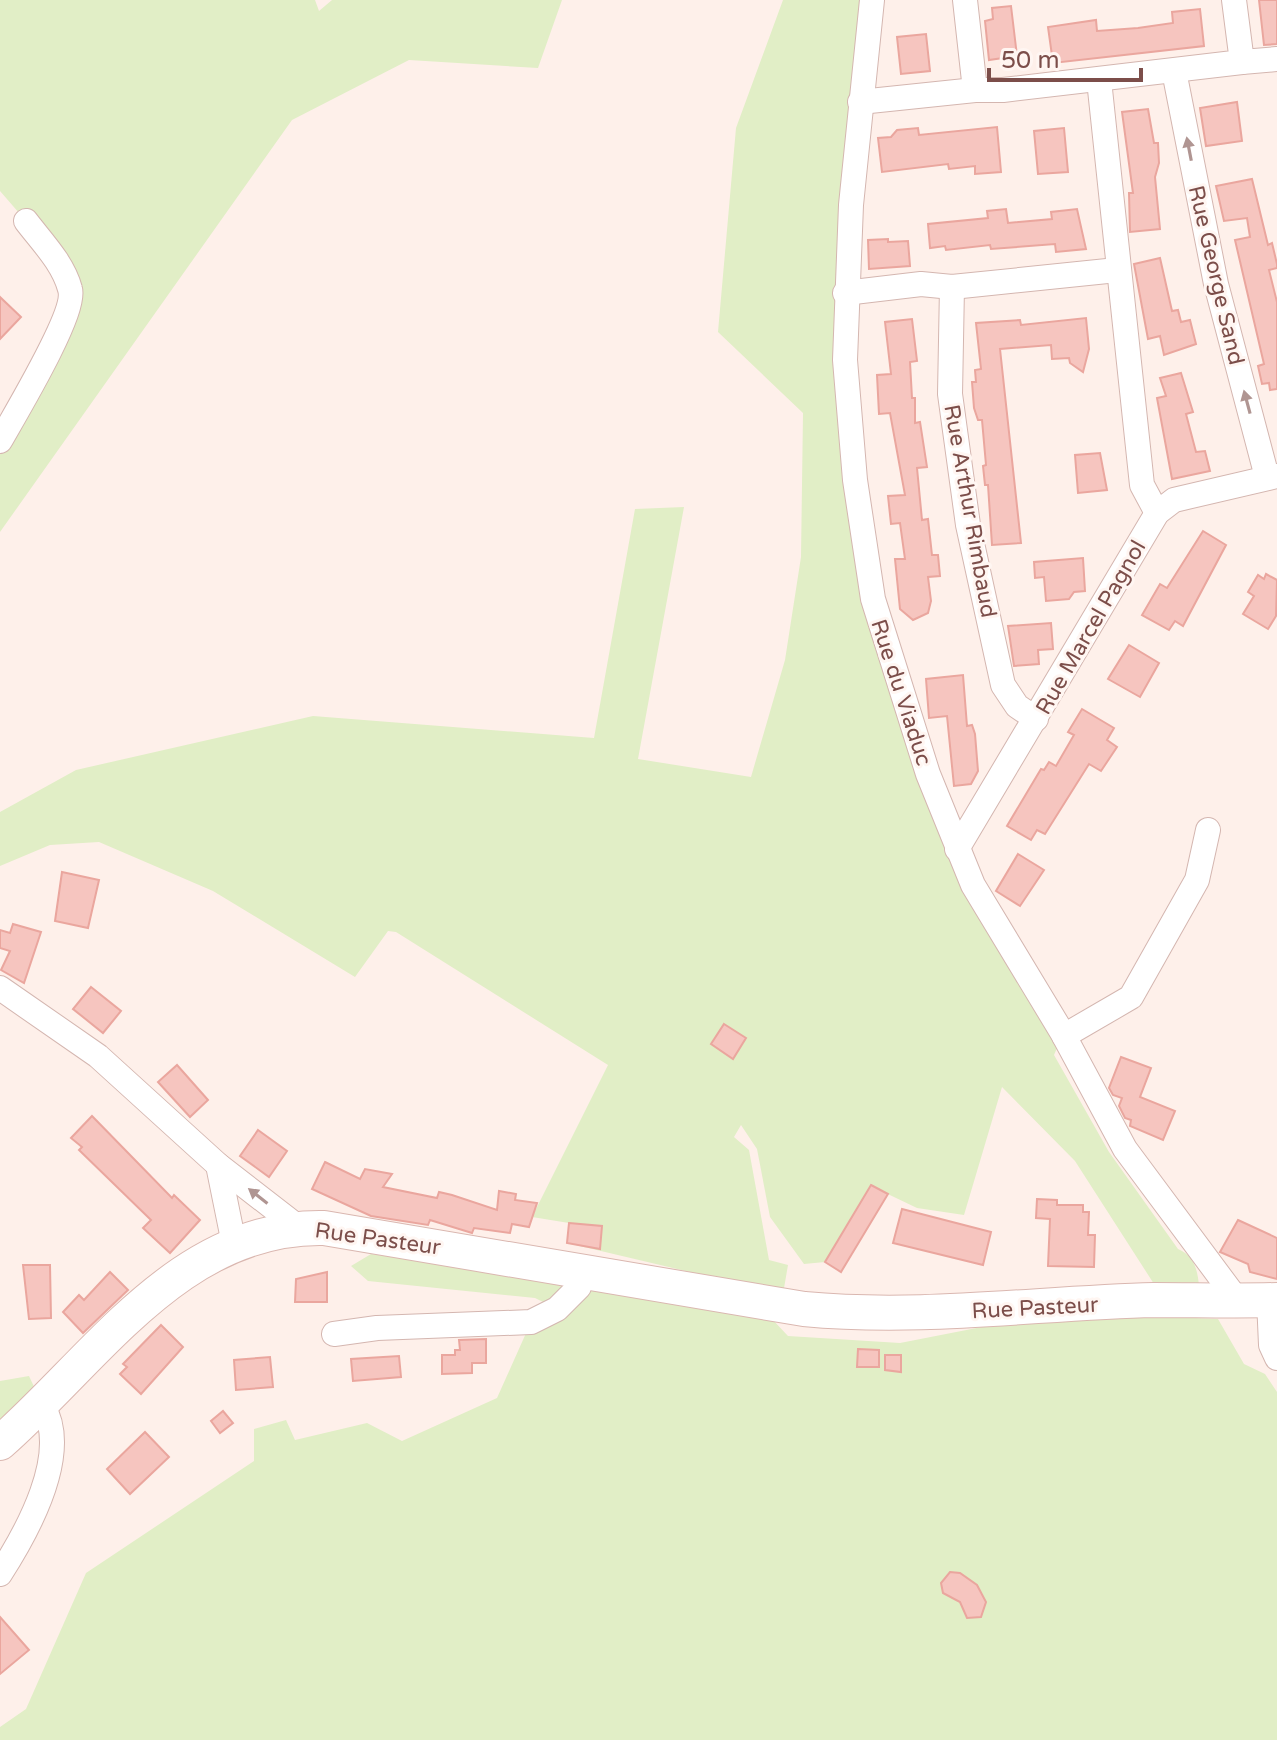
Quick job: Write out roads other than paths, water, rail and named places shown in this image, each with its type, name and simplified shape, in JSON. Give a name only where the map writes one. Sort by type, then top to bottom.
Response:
[{"type":"main road","name":"Rue Pasteur","points":[[0,1443],[43,1406],[154,1294],[192,1266],[234,1244],[298,1227],[324,1228],[804,1309],[854,1313],[907,1314],[1154,1300],[1261,1300]]},
{"type":"street","name":"Rue du Viaduc","points":[[872,0],[860,102],[845,293],[845,360],[854,465],[873,599],[928,774],[973,885],[1064,1036],[1125,1149],[1261,1300]]},
{"type":"street","points":[[965,0],[975,90]]},
{"type":"street","points":[[1234,0],[1242,62]]},
{"type":"street","points":[[860,102],[1099,80],[1277,59]]},
{"type":"street","name":"Rue George Sand","points":[[1174,71],[1216,284],[1272,476]]},
{"type":"street","points":[[1099,80],[1142,485],[1157,513],[1174,500],[1272,476]]},
{"type":"street","points":[[0,441],[62,325],[72,293],[61,268],[26,221]]},
{"type":"street","points":[[845,293],[921,284],[952,287],[1117,270]]},
{"type":"street","name":"Rue Arthur Rimbaud","points":[[952,287],[950,394],[968,525],[1003,685],[1017,706],[1036,719]]},
{"type":"street","name":"Rue Marcel Pagnol","points":[[957,849],[1157,513]]},
{"type":"street","points":[[1064,1036],[1131,997],[1197,880],[1208,830]]},
{"type":"street","points":[[0,988],[98,1056],[218,1165],[298,1227]]},
{"type":"street","points":[[218,1165],[234,1244]]},
{"type":"street","points":[[334,1334],[531,1322],[557,1309],[579,1287],[583,1270]]},
{"type":"street","points":[[1261,1300],[1277,1358]]},
{"type":"street","points":[[0,1574],[29,1528],[46,1474],[52,1421],[43,1406]]}]
